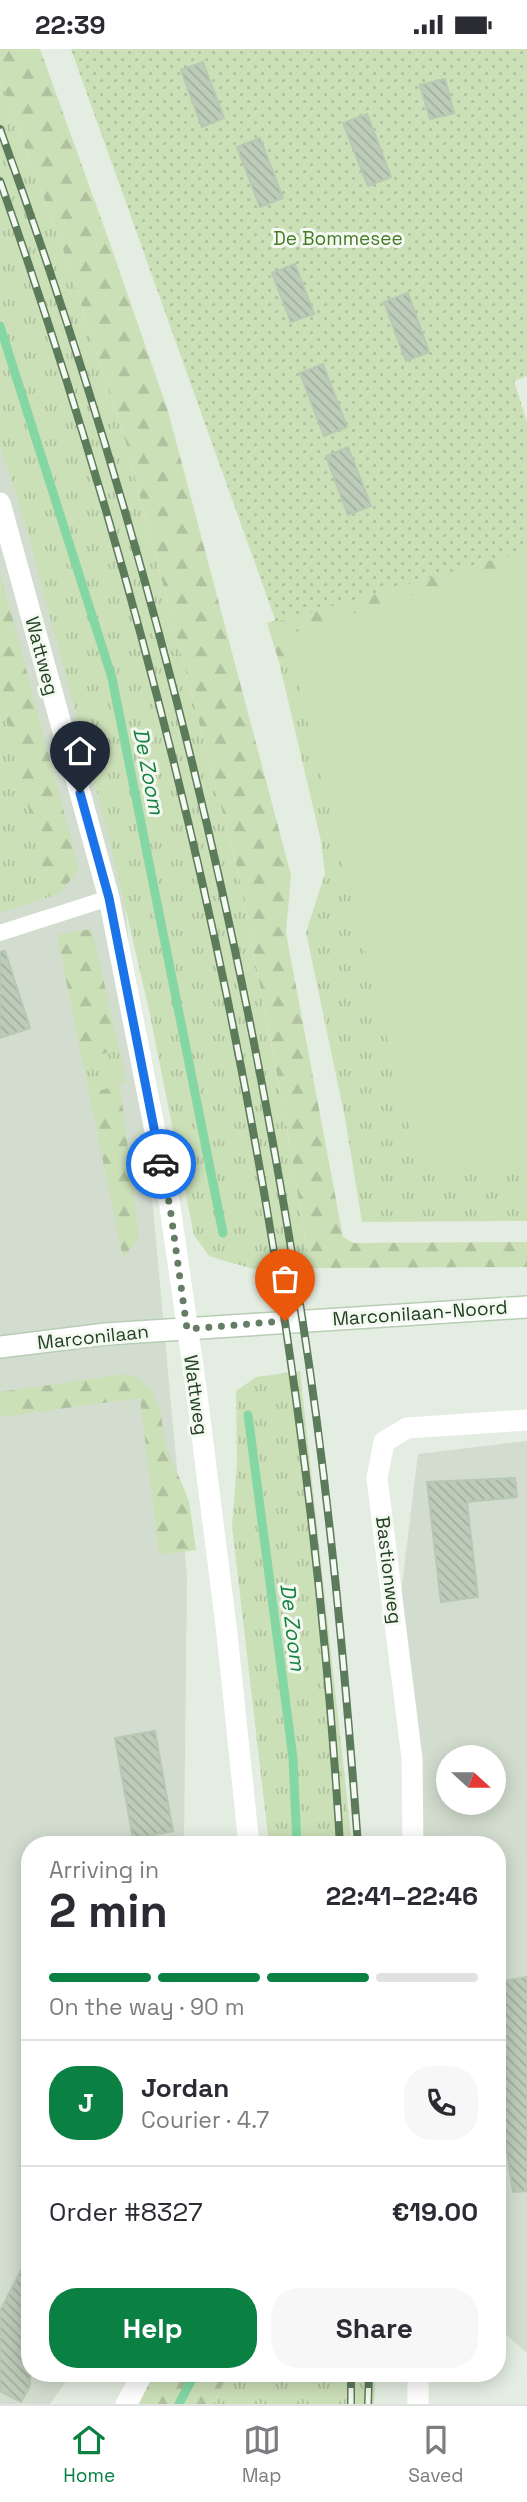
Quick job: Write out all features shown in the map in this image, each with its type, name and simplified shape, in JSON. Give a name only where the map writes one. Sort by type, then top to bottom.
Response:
[{"type":"street","name":"Wattweg","points":[[0,503],[109,898],[170,1207],[227,1634],[248,1836]]},
{"type":"street","name":"Marconilaan-Noord","points":[[187,1329],[527,1307]]},
{"type":"street","name":"Marconilaan","points":[[0,1347],[106,1334],[187,1329]]},
{"type":"street","name":"Bastionweg","points":[[413,1836],[412,1759],[377,1478],[384,1442],[407,1428],[527,1420]]},
{"type":"street","points":[[126,2404],[138,2382]]},
{"type":"street","points":[[418,2382],[418,2404]]},
{"type":"lane","points":[[0,933],[109,898]]},
{"type":"shaded area","points":[[0,359],[100,634],[187,1577],[184,1836],[21,1836],[21,2382],[66,2382],[50,2404],[0,2404]]},
{"type":"shaded area","points":[[527,1441],[527,2353],[506,2334],[506,1836],[411,1836],[391,1675],[418,1454]]},
{"type":"green space","points":[[0,49],[40,49],[168,411],[291,875],[286,933],[343,1237],[354,1243],[527,1242],[527,1267],[310,1268],[285,1116],[238,871],[126,443],[66,258],[0,79]]},
{"type":"green space","name":"De Bommesee","points":[[71,49],[527,49],[527,376],[514,381],[527,422],[527,550],[276,622]]},
{"type":"green space","points":[[0,79],[66,258],[126,443],[238,871],[285,1116],[310,1268],[261,1271],[232,1263],[209,1256],[194,1235],[149,1010],[108,833],[26,527],[0,445]]},
{"type":"green space","points":[[527,540],[527,583],[279,662],[267,623]]},
{"type":"green space","points":[[527,559],[527,1167],[419,1166],[286,635]]},
{"type":"green space","points":[[0,571],[79,869],[60,893],[49,897],[0,696]]},
{"type":"green space","points":[[527,583],[527,1221],[362,1222],[345,1118],[306,932],[325,874],[321,841],[279,662]]},
{"type":"green space","points":[[0,696],[49,897],[0,913]]},
{"type":"green space","points":[[92,929],[119,1049],[82,1060],[57,935]]},
{"type":"green space","points":[[119,1049],[126,1083],[89,1093],[82,1060]]},
{"type":"green space","points":[[120,1085],[139,1238],[123,1258],[89,1093]]},
{"type":"green space","points":[[300,1371],[351,1836],[268,1836],[232,1526],[237,1464],[236,1391],[256,1377]]},
{"type":"green space","points":[[125,1374],[136,1377],[152,1390],[161,1412],[164,1441],[189,1501],[196,1550],[159,1555],[140,1398],[0,1417],[0,1392]]},
{"type":"green space","points":[[150,2382],[224,2382],[213,2404],[139,2404]]},
{"type":"green space","points":[[224,2382],[375,2382],[374,2404],[213,2404]]},
{"type":"building","points":[[203,62],[224,118],[202,127],[181,70]]},
{"type":"building","points":[[445,79],[454,113],[430,119],[420,85]]},
{"type":"building","points":[[367,114],[391,177],[368,186],[343,123]]},
{"type":"building","points":[[260,138],[283,198],[260,207],[237,147]]},
{"type":"building","points":[[295,264],[314,314],[291,322],[272,273]]},
{"type":"building","points":[[408,293],[429,352],[406,361],[384,302]]},
{"type":"building","points":[[323,364],[347,427],[324,436],[300,373]]},
{"type":"building","points":[[348,447],[371,506],[348,515],[326,456]]},
{"type":"building","points":[[5,951],[30,1028],[0,1038],[0,952]]},
{"type":"building","points":[[515,1478],[517,1497],[467,1502],[478,1597],[441,1602],[427,1482]]},
{"type":"building","points":[[155,1731],[173,1831],[132,1836],[115,1738]]},
{"type":"building","points":[[527,1977],[527,2191],[513,2192],[506,2146],[506,1980]]},
{"type":"building","points":[[21,2270],[21,2382],[30,2382],[30,2386],[21,2402],[0,2391],[0,2311]]},
{"type":"waterway","name":"De Zoom","points":[[0,326],[112,678],[223,1233]]},
{"type":"waterway","name":"De Zoom","points":[[248,1415],[293,1758],[297,1836]]},
{"type":"waterway","name":"De Zoom","points":[[179,2404],[190,2382]]},
{"type":"railway","points":[[0,129],[51,274],[141,567],[216,865],[248,1015],[277,1166],[312,1383],[335,1580],[357,1836]]},
{"type":"railway","points":[[0,181],[67,383],[128,587],[181,793],[228,1001],[267,1210],[299,1421],[323,1632],[339,1836]]},
{"type":"railway","points":[[351,2382],[351,2404]]},
{"type":"railway","points":[[368,2404],[369,2382]]},
{"type":"way so far","points":[[161,1164],[170,1207],[187,1329],[285,1321]]},
{"type":"route","points":[[80,793],[109,898],[161,1164]]}]
